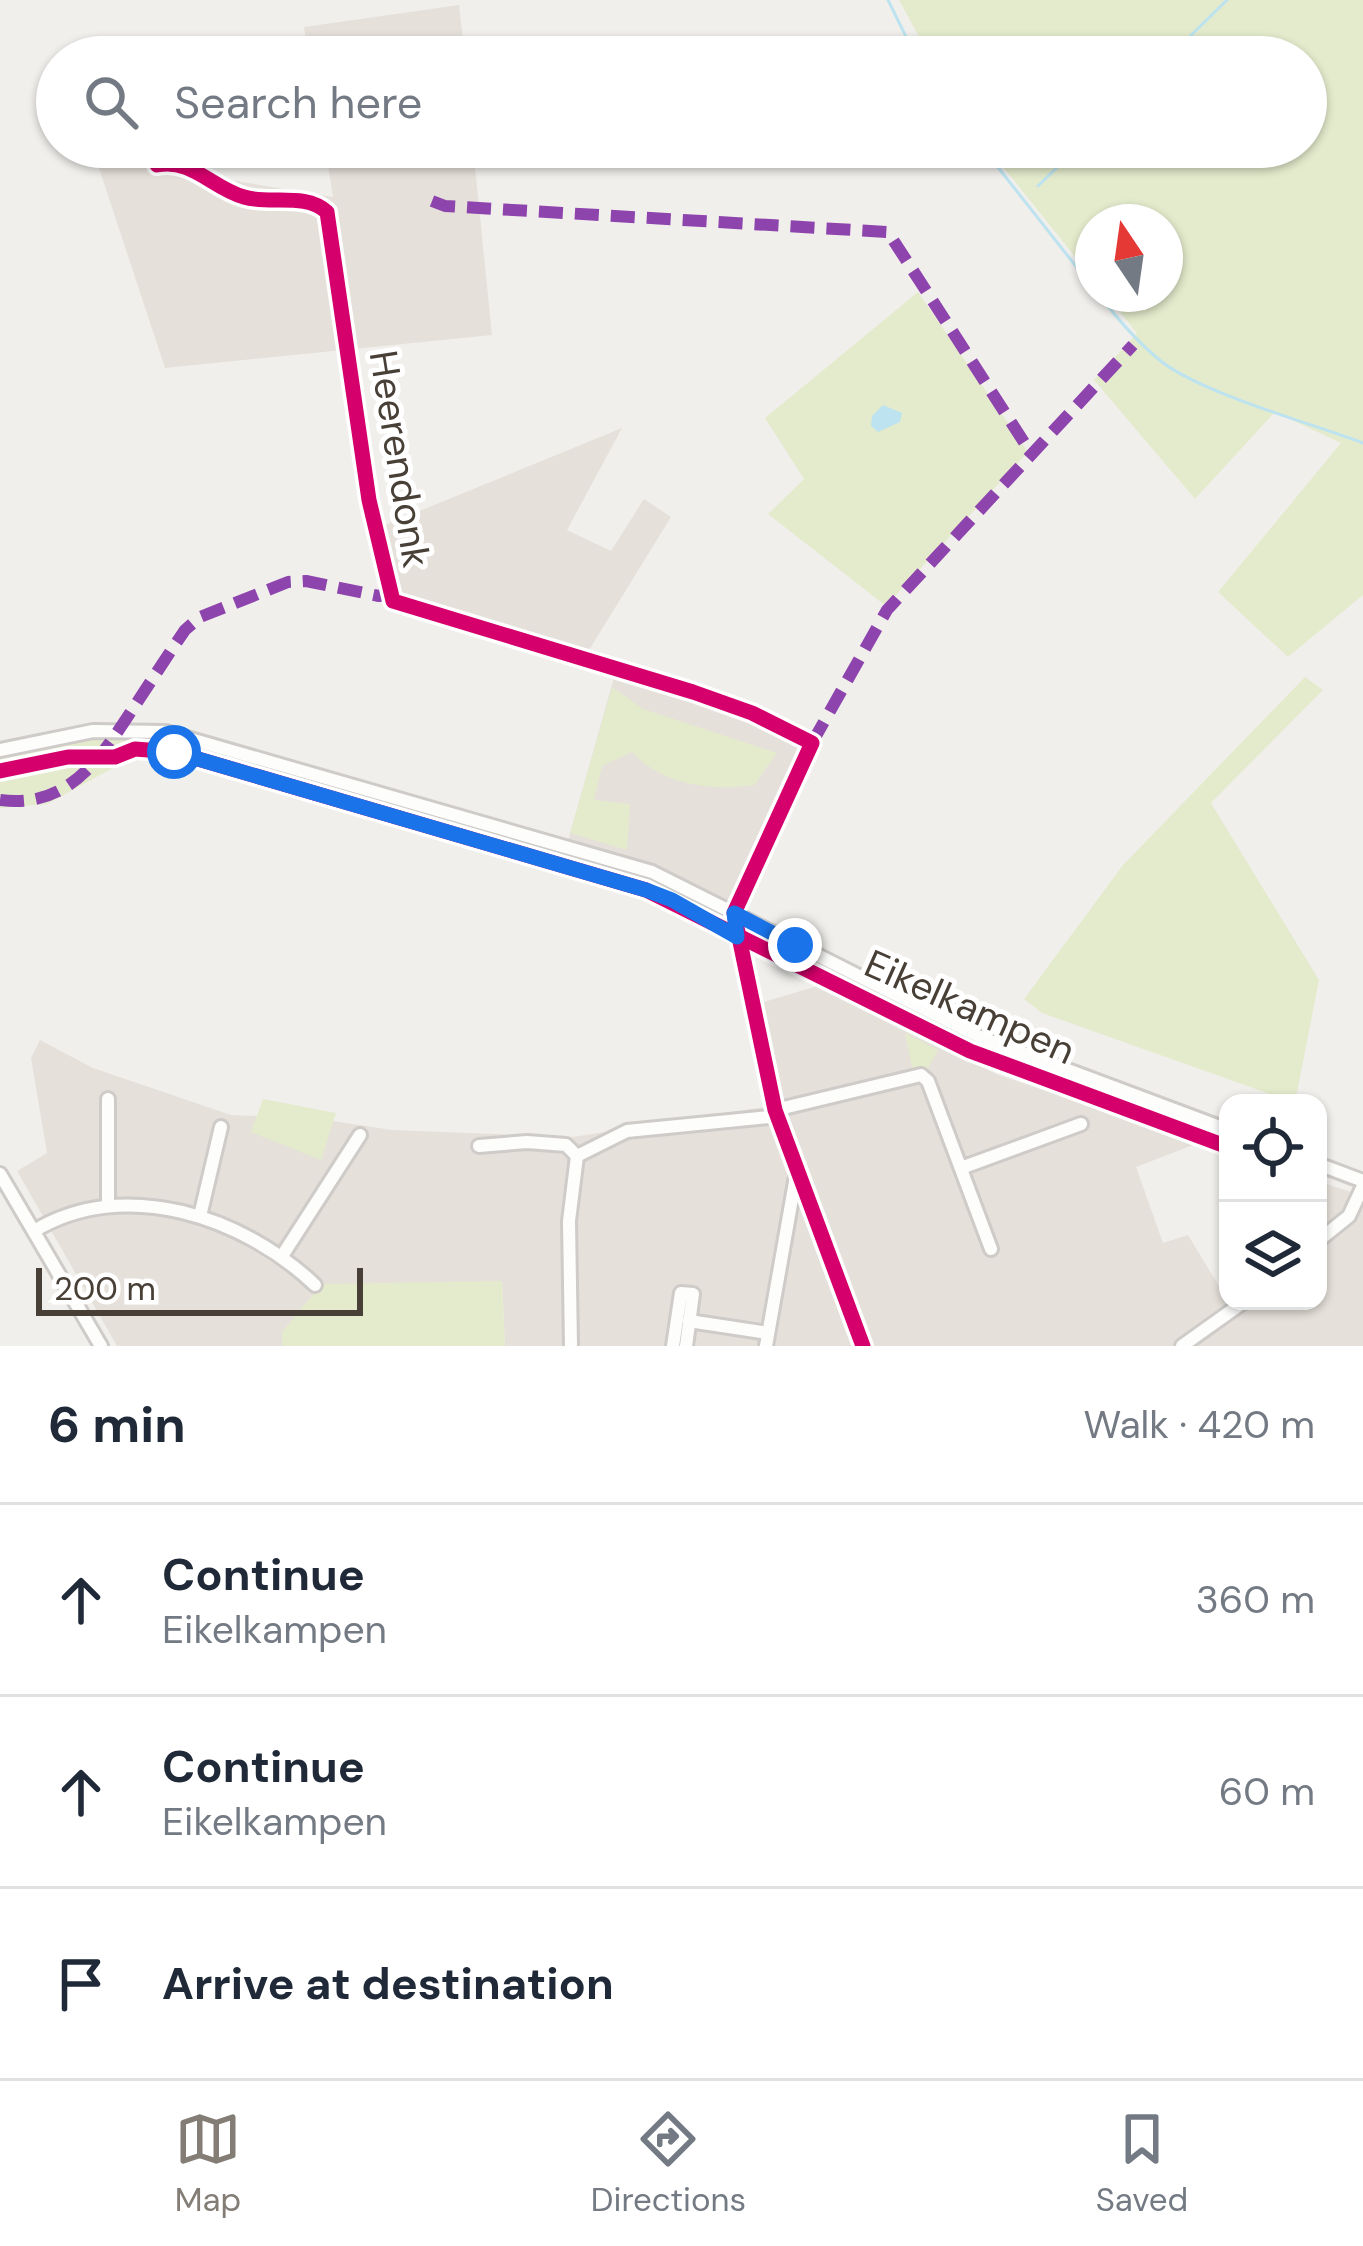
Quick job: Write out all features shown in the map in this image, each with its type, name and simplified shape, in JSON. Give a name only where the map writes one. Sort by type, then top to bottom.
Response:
[{"type":"street","name":"Heerendonk","points":[[189,168],[244,197],[312,202],[327,212],[369,500],[393,601],[724,702],[812,743],[734,913]]},
{"type":"street","name":"Eikelkampen","points":[[0,750],[93,731],[166,732],[652,872],[982,1038],[1219,1127]]},
{"type":"street","points":[[734,913],[775,1110],[863,1346]]},
{"type":"street","points":[[577,1156],[627,1131],[769,1117],[775,1110],[921,1076],[928,1081],[991,1249]]},
{"type":"street","points":[[108,1206],[109,1099]]},
{"type":"street","points":[[961,1168],[1082,1124]]},
{"type":"street","points":[[200,1216],[221,1127]]},
{"type":"street","points":[[282,1256],[361,1135]]},
{"type":"street","points":[[479,1146],[566,1145],[577,1156]]},
{"type":"street","points":[[571,1346],[569,1221],[577,1156]]},
{"type":"street","points":[[1327,1168],[1363,1183],[1349,1216],[1327,1234]]},
{"type":"street","points":[[0,1174],[101,1346]]},
{"type":"street","points":[[689,1322],[767,1339],[796,1175]]},
{"type":"street","points":[[34,1232],[65,1214],[108,1206],[200,1216],[282,1256],[315,1286]]},
{"type":"street","points":[[674,1346],[681,1293],[693,1294],[686,1346]]},
{"type":"street","points":[[1181,1346],[1232,1310]]},
{"type":"shaded area","points":[[459,5],[463,36],[306,36],[304,27]]},
{"type":"shaded area","points":[[99,168],[209,168],[212,177],[333,197],[328,168],[475,168],[492,335],[165,368]]},
{"type":"shaded area","points":[[622,428],[567,530],[611,551],[644,499],[671,517],[586,655],[394,596],[378,528]]},
{"type":"shaded area","points":[[615,674],[732,710],[798,741],[800,754],[735,899],[725,900],[662,869],[568,841]]},
{"type":"shaded area","points":[[824,984],[996,1074],[1201,1142],[1136,1167],[1163,1243],[1188,1235],[1219,1286],[1219,1310],[1327,1310],[1327,1184],[1363,1196],[1363,1346],[505,1346],[502,1282],[282,1332],[282,1346],[117,1346],[17,1171],[47,1153],[31,1058],[40,1040],[93,1068],[231,1115],[320,1119],[392,1130],[573,1137],[771,1106],[754,1005]]},
{"type":"green space","points":[[899,0],[1363,0],[1363,595],[1288,657],[1218,592],[1341,443],[1275,412],[1195,499],[1094,380],[1137,333],[1120,312],[1183,312],[1183,204],[1075,204],[1075,257],[1004,168],[1327,168],[1327,36],[919,36]]},
{"type":"green space","points":[[918,292],[1028,452],[886,606],[768,514],[804,479],[765,418]]},
{"type":"green space","points":[[1305,677],[1323,690],[1211,803],[1319,980],[1297,1094],[1270,1094],[1042,1013],[1024,999],[1123,865]]},
{"type":"green space","points":[[612,687],[643,709],[777,753],[754,785],[721,787],[672,778],[632,752],[602,766],[594,800],[630,804],[627,850],[570,833]]},
{"type":"green space","points":[[136,735],[113,768],[47,804],[0,808],[0,756],[89,736]]},
{"type":"green space","points":[[905,1033],[938,1050],[929,1067],[913,1071]]},
{"type":"green space","points":[[263,1099],[336,1113],[321,1160],[251,1132]]},
{"type":"green space","points":[[502,1281],[505,1346],[282,1346],[282,1332],[322,1284]]},
{"type":"water","points":[[883,405],[902,413],[900,422],[878,432],[871,426],[872,416]]},
{"type":"waterway","points":[[888,0],[906,36]]},
{"type":"waterway","points":[[1190,36],[1227,0]]},
{"type":"waterway","points":[[999,168],[1075,265]]},
{"type":"waterway","points":[[1038,186],[1056,168]]},
{"type":"waterway","points":[[1113,312],[1144,346],[1181,374],[1363,443]]},
{"type":"marked path","points":[[432,201],[445,206],[888,232],[1031,453]]},
{"type":"marked path","points":[[812,743],[887,610],[1133,345]]},
{"type":"marked path","points":[[0,800],[45,797],[80,777],[107,746],[185,630],[200,617],[288,582],[389,594]]},
{"type":"cycle path","points":[[186,168],[244,197],[308,202],[327,212],[369,500],[393,601],[693,692],[752,713],[812,743],[734,913],[775,1110],[863,1346]]},
{"type":"cycle path","points":[[0,771],[68,757],[115,757],[135,749],[174,752],[646,890],[970,1051],[1219,1144]]},
{"type":"route","points":[[174,752],[646,890],[737,937],[734,913],[795,945]]}]
